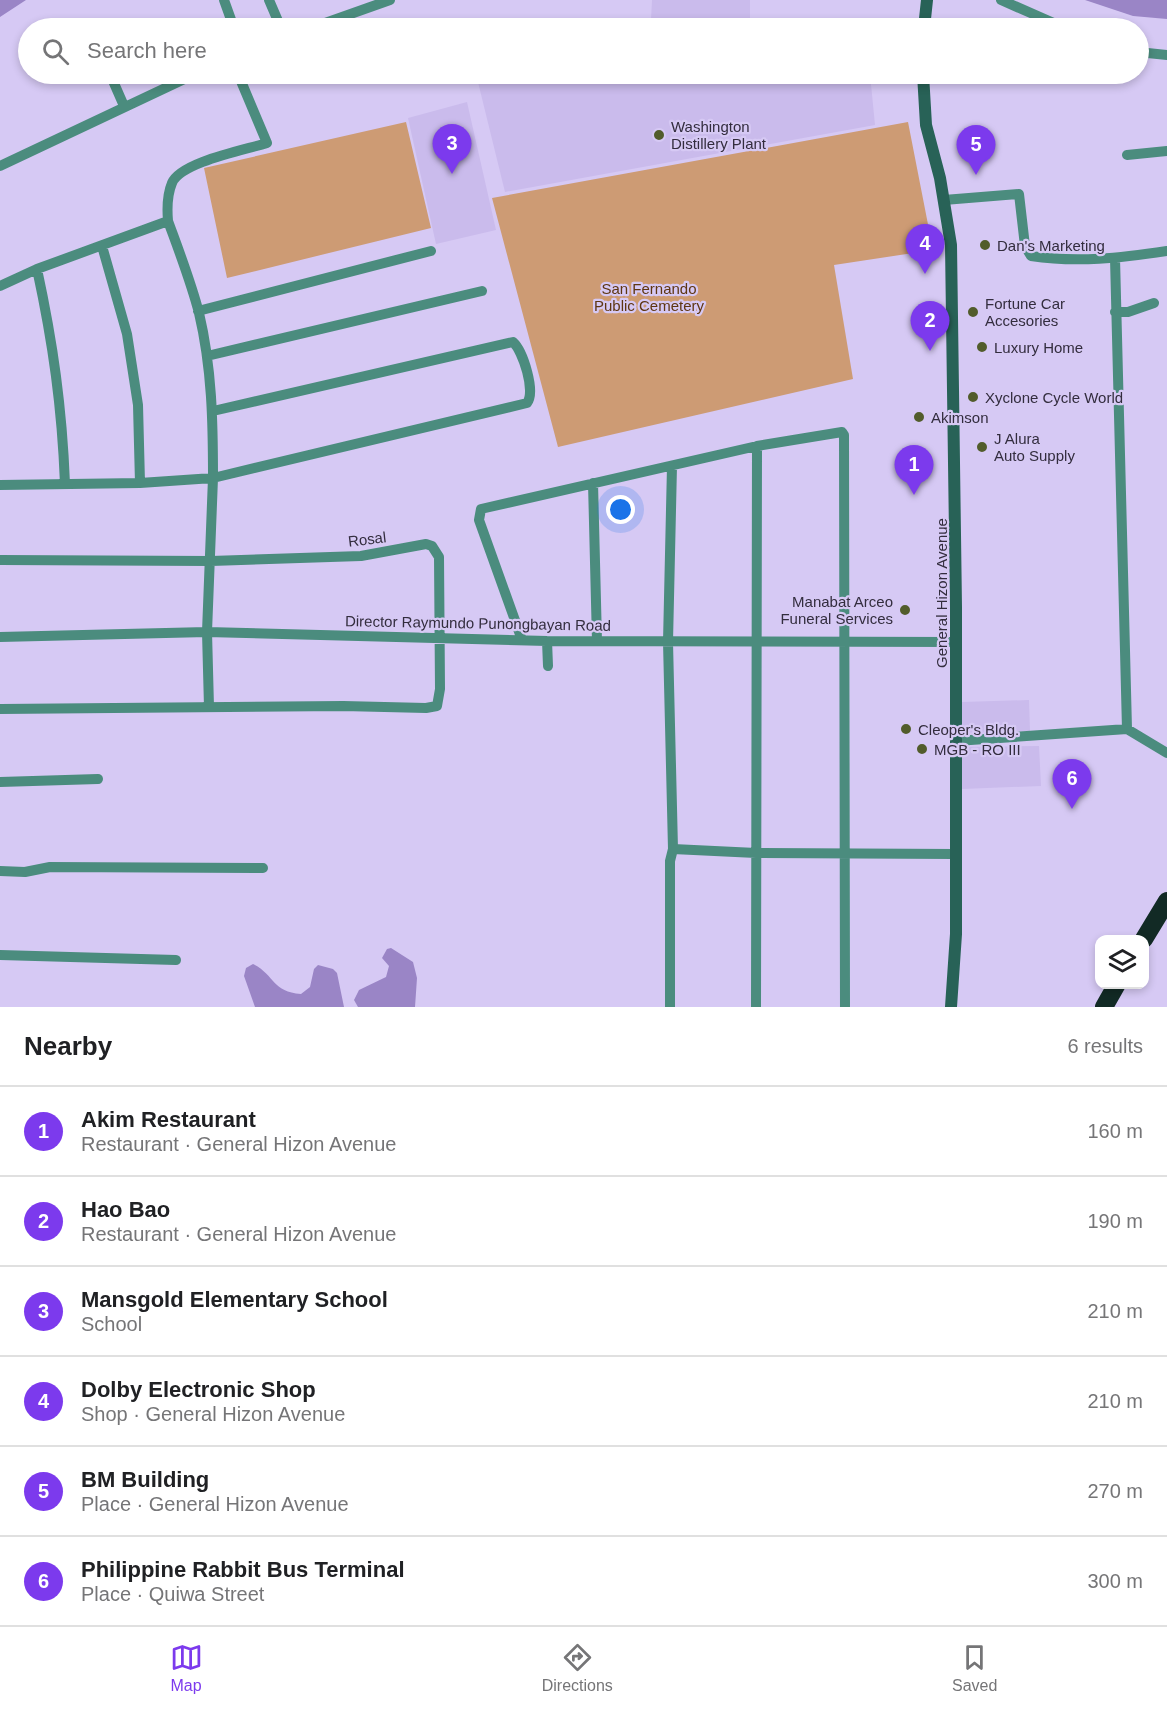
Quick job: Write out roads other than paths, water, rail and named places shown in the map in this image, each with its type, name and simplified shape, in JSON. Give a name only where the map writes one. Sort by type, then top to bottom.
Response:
[{"type":"highway","points":[[1146,935],[1167,901]]},
{"type":"highway","points":[[1108,1006],[1115,989]]},
{"type":"main road","points":[[925,18],[927,0]]},
{"type":"main road","name":"General Hizon Avenue","points":[[924,84],[926,125],[944,200],[951,245],[956,466],[954,854],[956,934],[951,1007]]},
{"type":"street","points":[[224,0],[230,18]]},
{"type":"street","points":[[269,0],[277,18]]},
{"type":"street","points":[[339,18],[390,0]]},
{"type":"street","points":[[1001,0],[1042,18]]},
{"type":"street","points":[[1149,53],[1167,55]]},
{"type":"street","points":[[114,84],[124,106]]},
{"type":"street","points":[[0,166],[173,84]]},
{"type":"street","points":[[209,707],[207,632],[211,561],[213,411],[207,356],[198,311],[168,221],[167,207],[172,184],[185,169],[267,143],[242,84]]},
{"type":"street","points":[[1127,155],[1167,150]]},
{"type":"street","points":[[944,200],[1019,194],[1025,246],[1032,256],[1061,261],[1115,258],[1167,251]]},
{"type":"street","points":[[0,286],[37,268],[168,221]]},
{"type":"street","points":[[102,246],[127,334],[137,395],[140,483]]},
{"type":"street","points":[[198,311],[431,251]]},
{"type":"street","points":[[1115,258],[1127,729]]},
{"type":"street","points":[[37,268],[55,355],[63,416],[65,484]]},
{"type":"street","points":[[207,356],[482,291]]},
{"type":"street","points":[[1115,312],[1128,312],[1154,303]]},
{"type":"street","points":[[0,485],[140,483],[213,478],[527,403],[532,393],[520,348],[513,342],[213,411]]},
{"type":"street","points":[[522,640],[479,520],[479,512],[485,508],[757,446],[838,430],[844,435],[846,1007]]},
{"type":"street","points":[[756,1007],[757,446]]},
{"type":"street","points":[[670,1007],[670,861],[673,849],[668,642],[672,466]]},
{"type":"street","points":[[593,483],[597,641]]},
{"type":"street","name":"Rosal","points":[[0,560],[211,561],[361,556],[419,544],[432,546],[439,557],[440,638]]},
{"type":"street","name":"Director Raymundo Punongbayan Road","points":[[0,637],[207,632],[547,641],[956,642]]},
{"type":"street","points":[[0,709],[432,708],[437,706],[440,696],[440,638]]},
{"type":"street","points":[[547,641],[548,666]]},
{"type":"street","points":[[956,741],[1127,729],[1167,753]]},
{"type":"street","points":[[0,782],[98,779]]},
{"type":"street","points":[[673,849],[756,853],[954,854]]},
{"type":"street","points":[[0,871],[25,872],[50,867],[263,868]]},
{"type":"street","points":[[0,955],[176,960]]},
{"type":"place","name":"Washington Distillery Plant","points":[[659,135]]},
{"type":"place","name":"Mansgold Elementary School","points":[[452,174]]},
{"type":"place","name":"BM Building","points":[[976,175]]},
{"type":"place","name":"Dan's Marketing","points":[[985,245]]},
{"type":"place","name":"Dolby Electronic Shop","points":[[925,274]]},
{"type":"place","name":"Fortune Car Accesories","points":[[973,312]]},
{"type":"place","name":"Luxury Home","points":[[982,347]]},
{"type":"place","name":"Hao Bao","points":[[930,351]]},
{"type":"place","name":"Xyclone Cycle World","points":[[973,397]]},
{"type":"place","name":"Akimson","points":[[919,417]]},
{"type":"place","name":"J Alura Auto Supply","points":[[982,447]]},
{"type":"place","name":"Akim Restaurant","points":[[914,495]]},
{"type":"place","name":"Manabat Arceo Funeral Services","points":[[905,610]]},
{"type":"place","name":"Cleoper's Bldg.","points":[[906,729]]},
{"type":"place","name":"MGB - RO III","points":[[922,749]]},
{"type":"place","name":"Philippine Rabbit Bus Terminal","points":[[1072,809]]},
{"type":"park label","name":"San Fernando Public Cemetery","points":[[649,296]]}]
